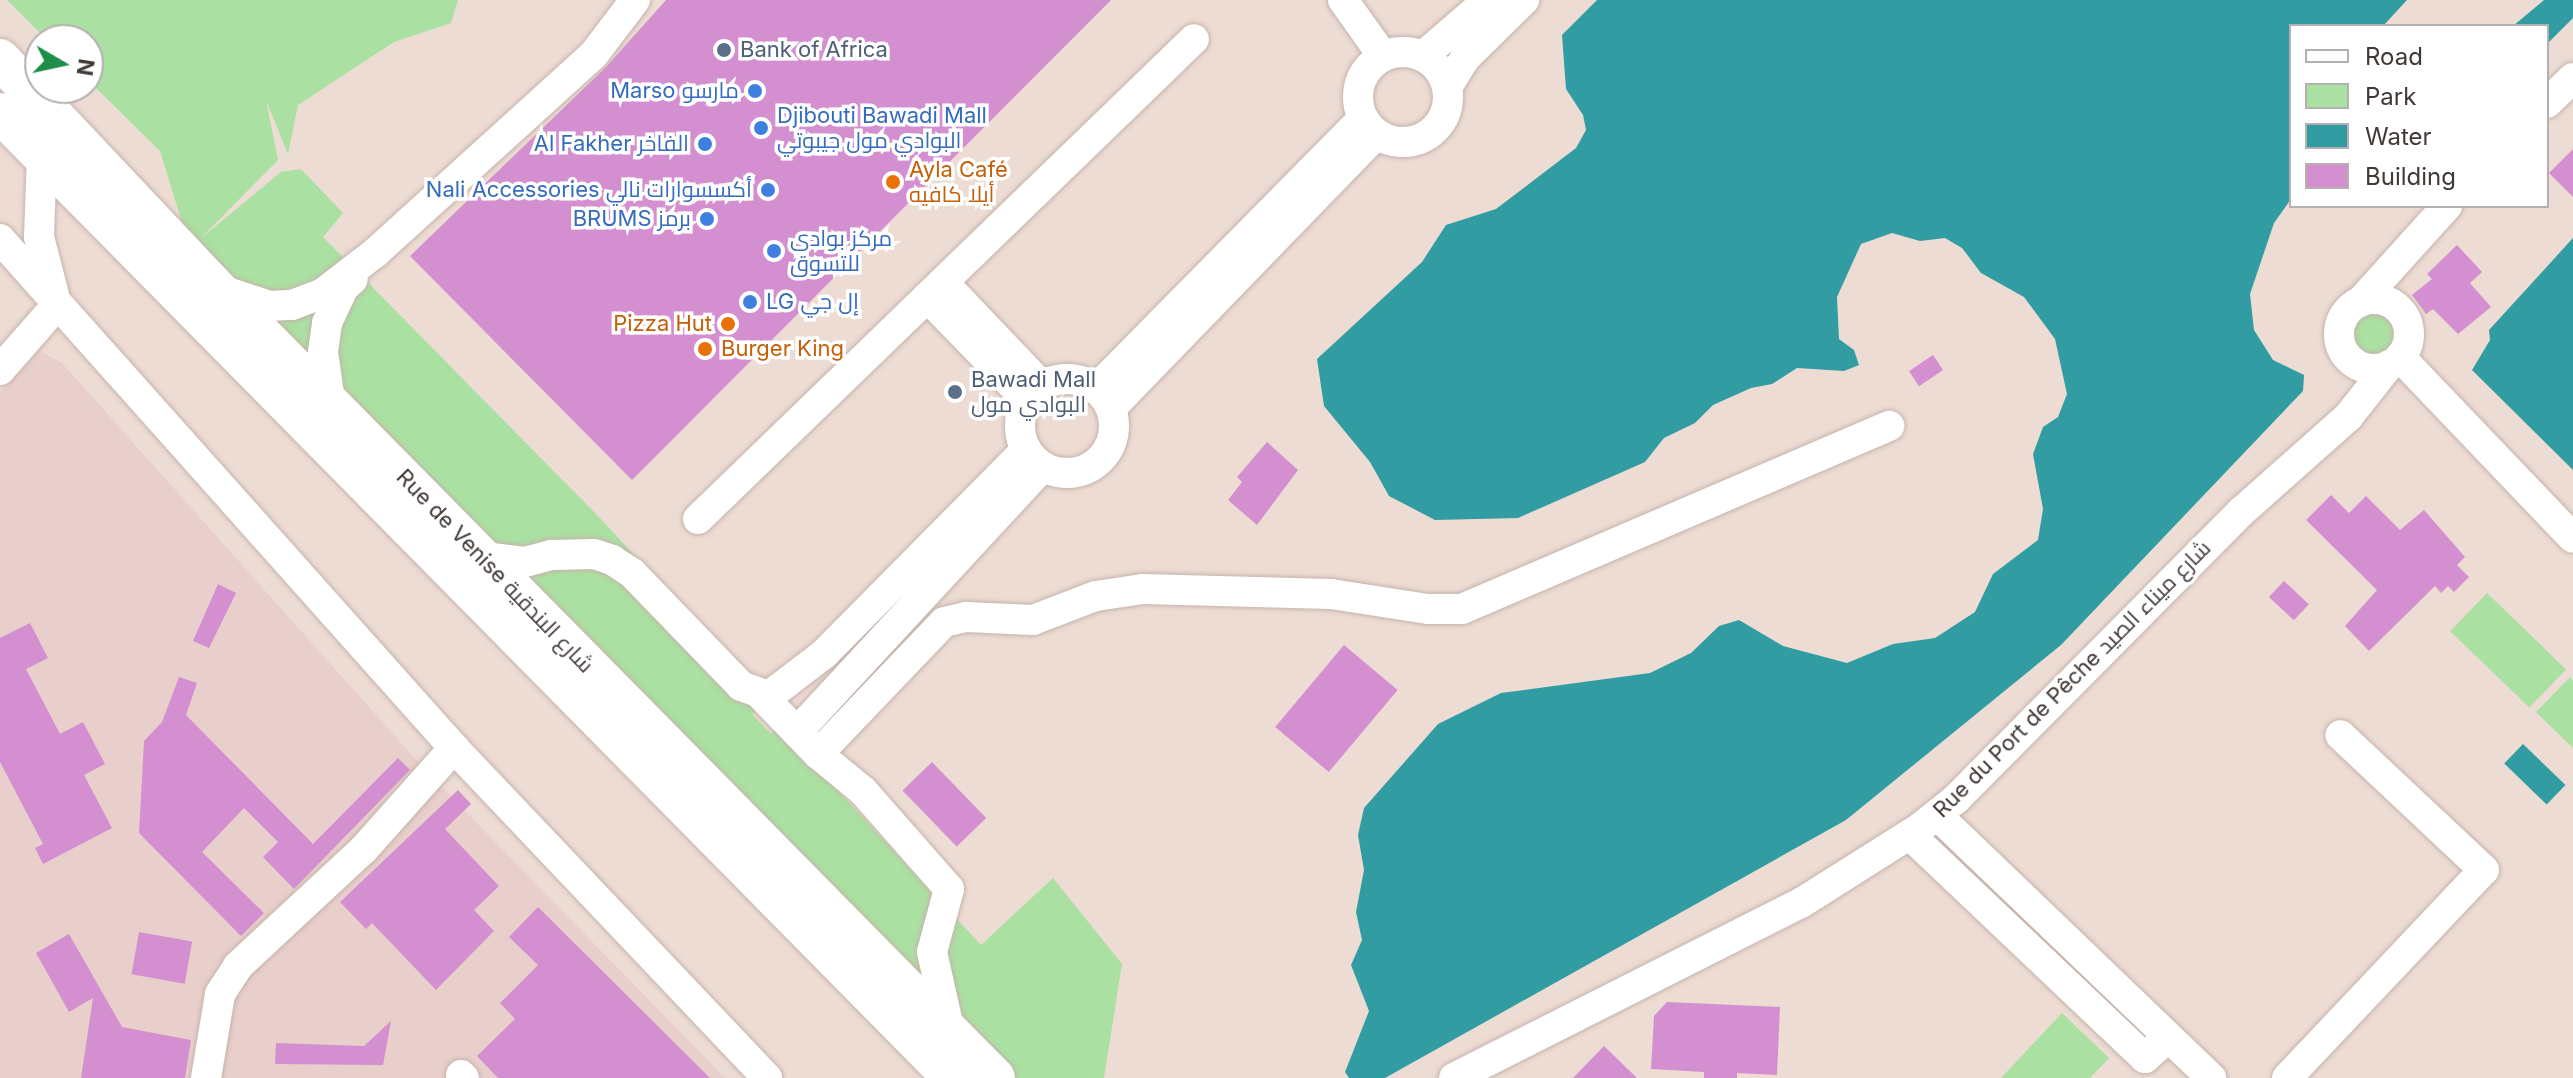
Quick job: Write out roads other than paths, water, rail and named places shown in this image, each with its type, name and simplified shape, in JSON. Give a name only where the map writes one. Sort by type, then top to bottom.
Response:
[{"type":"main road","name":"Rue de Venise شارع البندقية","points":[[0,59],[212,284],[995,1078]]},
{"type":"main road","name":"Rue de Venise شارع البندقية","points":[[0,113],[953,1078]]},
{"type":"street","points":[[212,284],[254,304],[292,305],[323,293],[376,252],[594,54],[635,0]]},
{"type":"street","points":[[1343,0],[1383,56]]},
{"type":"street","points":[[1423,56],[1488,0]]},
{"type":"street","points":[[1447,87],[1437,67],[1423,56],[1406,51],[1383,56],[1371,65],[1358,90],[1370,126],[1391,141],[1421,139],[1443,117],[1447,87],[1465,58],[1524,0]]},
{"type":"street","points":[[698,519],[1194,39]]},
{"type":"street","points":[[2549,101],[2573,78]]},
{"type":"street","points":[[1104,398],[1370,126]]},
{"type":"street","points":[[42,155],[39,237],[57,305]]},
{"type":"street","points":[[2331,432],[2350,359],[2339,334],[2350,308],[2362,300],[2445,208]]},
{"type":"street","points":[[0,239],[454,748],[767,1078]]},
{"type":"street","points":[[2350,359],[2368,368],[2394,361],[2409,337],[2404,315],[2407,249]]},
{"type":"street","points":[[330,401],[323,352],[327,323],[343,288],[377,257],[376,252]]},
{"type":"street","points":[[935,290],[1034,393]]},
{"type":"street","points":[[2362,300],[2390,302],[2404,315]]},
{"type":"street","points":[[0,370],[57,305]]},
{"type":"street","points":[[2394,361],[2573,538]]},
{"type":"street","name":"Rue du Port de Pêche شارع ميناء الصيد","points":[[1454,1078],[1801,903],[1937,815],[2241,512],[2363,401],[2394,361]]},
{"type":"street","points":[[1076,380],[1104,398],[1111,442],[1100,460],[1072,472],[1034,458],[1020,433],[1034,393],[1076,380]]},
{"type":"street","points":[[818,754],[944,622],[966,617],[1033,620],[1096,596],[1143,589],[1331,594],[1428,609],[1462,609],[1889,426]]},
{"type":"street","points":[[761,695],[776,694],[808,650],[824,654],[1034,458]]},
{"type":"street","points":[[797,732],[1034,458]]},
{"type":"street","points":[[483,557],[525,562],[552,555],[594,554],[612,560],[632,573],[741,686],[761,695],[818,754],[863,791],[949,889],[932,952],[949,1028]]},
{"type":"street","points":[[2287,1078],[2484,870],[2340,735]]},
{"type":"street","points":[[206,1078],[220,994],[238,966],[363,850],[454,748]]},
{"type":"street","points":[[1937,815],[2211,1078]]},
{"type":"street","points":[[1910,835],[2145,1058],[2168,1037]]},
{"type":"water","points":[[1597,0],[2407,0],[2385,24],[2289,24],[2289,202],[2274,223],[2250,294],[2254,330],[2273,360],[2304,375],[2303,391],[2061,645],[1846,820],[1385,1078],[1349,1078],[1345,1072],[1369,1011],[1351,965],[1362,940],[1356,912],[1364,870],[1358,835],[1364,808],[1438,724],[1501,693],[1650,673],[1691,653],[1719,626],[1739,620],[1783,646],[1847,663],[1893,644],[1935,638],[1975,612],[1993,574],[2038,540],[2043,509],[2033,454],[2043,427],[2058,417],[2067,394],[2055,339],[2024,297],[1981,273],[1962,248],[1945,238],[1920,241],[1892,233],[1861,244],[1837,297],[1839,339],[1854,350],[1859,365],[1844,371],[1797,368],[1772,384],[1751,388],[1713,405],[1695,423],[1664,438],[1645,462],[1518,518],[1435,520],[1389,496],[1370,462],[1324,406],[1317,359],[1422,262],[1446,225],[1496,209],[1576,148],[1586,130],[1583,115],[1566,89],[1562,35]]},
{"type":"water","points":[[2544,0],[2573,0],[2573,18],[2549,42],[2549,24],[2515,24]]},
{"type":"water","points":[[2573,238],[2573,470],[2472,370],[2490,340],[2489,330]]},
{"type":"water","points":[[2523,744],[2565,785],[2547,804],[2504,763]]},
{"type":"place","name":"Bank of Africa","points":[[724,50]]},
{"type":"place","name":"Marso مارسو","points":[[755,91]]},
{"type":"place","name":"Djibouti Bawadi Mall البوادي مول جيبوتي","points":[[761,128]]},
{"type":"place","name":"Al Fakher الفاخر","points":[[705,144]]},
{"type":"place","name":"Ayla Café أيلا كافيه","points":[[893,182]]},
{"type":"place","name":"Nali Accessories أكسسوارات نالي","points":[[768,190]]},
{"type":"place","name":"BRUMS برمز","points":[[707,219]]},
{"type":"place","name":"مركز بوادي للتسوق","points":[[774,251]]},
{"type":"place","name":"LG إل جي","points":[[750,302]]},
{"type":"place","name":"Pizza Hut","points":[[728,324]]},
{"type":"place","name":"Burger King","points":[[705,349]]},
{"type":"place","name":"Bawadi Mall البوادي مول","points":[[955,392]]}]
